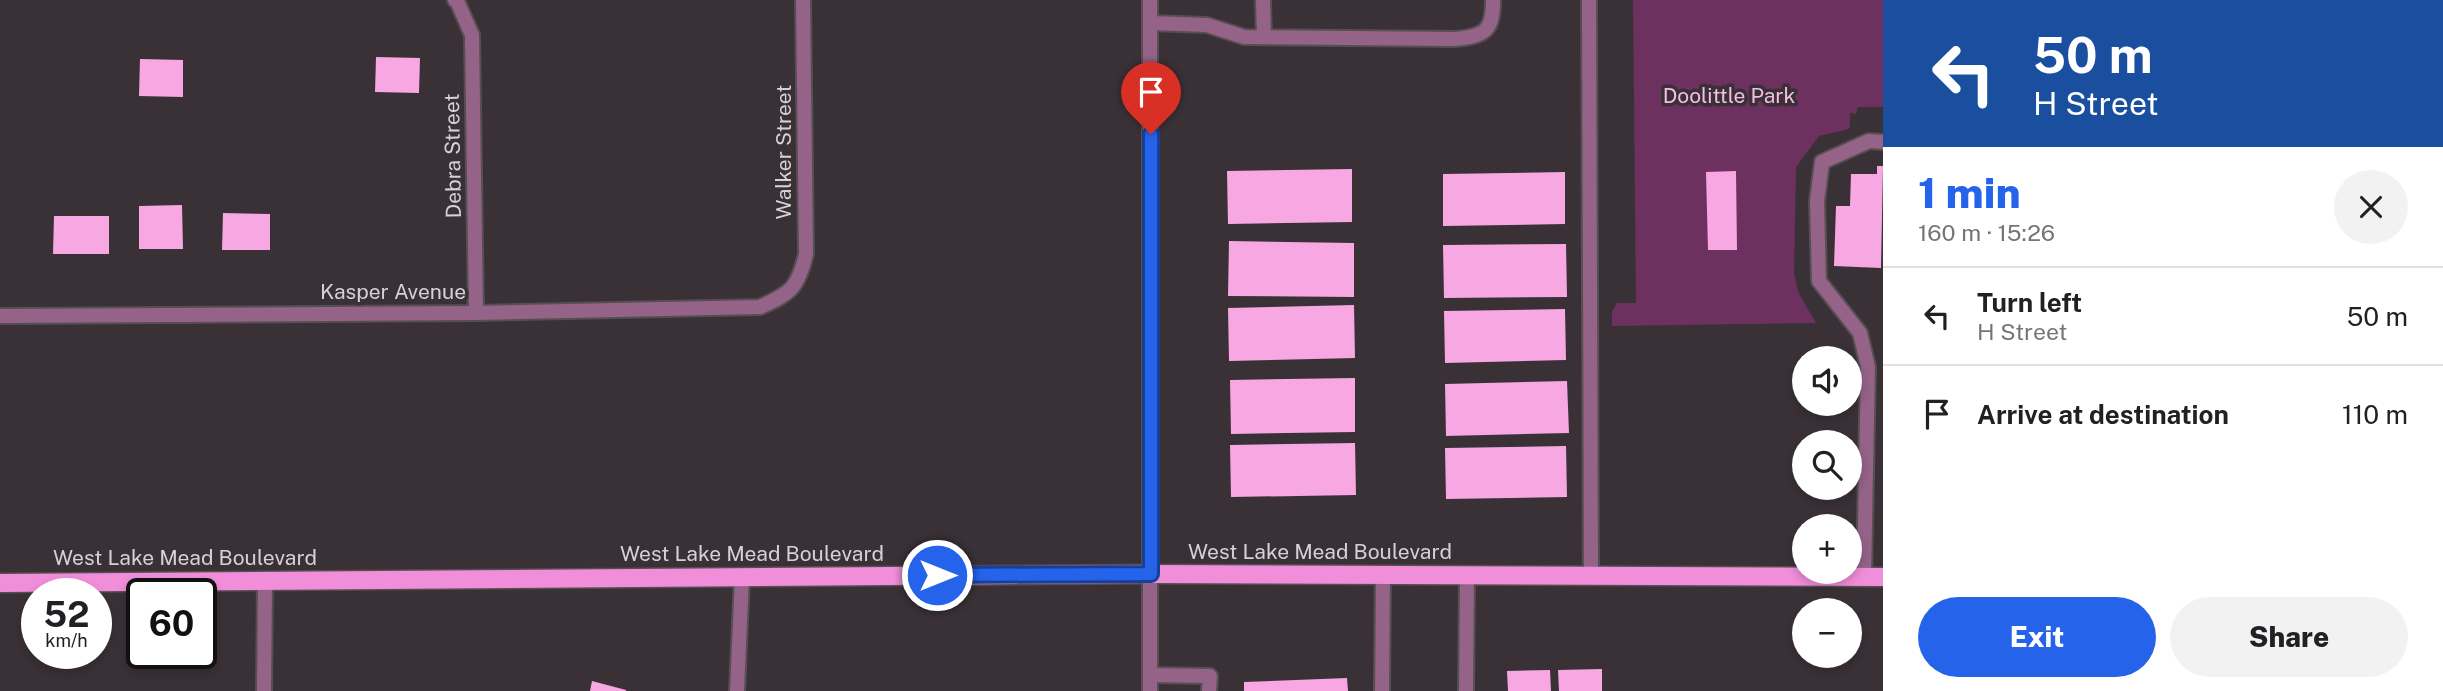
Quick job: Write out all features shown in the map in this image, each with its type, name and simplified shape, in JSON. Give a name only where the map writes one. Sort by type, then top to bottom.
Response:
[{"type":"main road","name":"West Lake Mead Boulevard","points":[[0,583],[1151,574],[1883,576]]},
{"type":"street","name":"Walker Street","points":[[783,297],[800,277],[806,254],[803,0]]},
{"type":"street","points":[[1150,0],[1150,691]]},
{"type":"street","points":[[1263,0],[1264,37]]},
{"type":"street","points":[[1150,23],[1207,25],[1244,37],[1472,37],[1488,28],[1493,19],[1493,0]]},
{"type":"street","points":[[1589,0],[1591,575]]},
{"type":"street","name":"Debra Street","points":[[456,1],[472,35],[476,313]]},
{"type":"street","points":[[1864,576],[1868,367],[1860,333],[1819,281],[1817,201],[1822,162],[1869,141],[1883,142]]},
{"type":"street","name":"Kasper Avenue","points":[[0,316],[476,313],[760,307],[783,297]]},
{"type":"street","points":[[1382,575],[1382,691]]},
{"type":"street","points":[[1465,691],[1467,575]]},
{"type":"street","points":[[737,691],[742,577]]},
{"type":"street","points":[[264,691],[265,581]]},
{"type":"street","points":[[1150,675],[1210,676],[1209,691]]},
{"type":"green space","name":"Doolittle Park","points":[[1633,0],[1883,0],[1883,107],[1858,107],[1856,114],[1850,113],[1850,127],[1819,136],[1796,167],[1794,274],[1799,294],[1816,323],[1612,326],[1612,312],[1617,303],[1636,303]]},
{"type":"building","points":[[376,57],[420,58],[419,93],[375,92]]},
{"type":"building","points":[[140,59],[183,60],[183,97],[139,96]]},
{"type":"building","points":[[1877,166],[1883,166],[1881,268],[1834,266],[1836,206],[1850,206],[1851,174],[1877,174]]},
{"type":"building","points":[[1352,169],[1352,222],[1228,224],[1227,171]]},
{"type":"building","points":[[1736,171],[1737,250],[1708,250],[1706,172]]},
{"type":"building","points":[[1565,172],[1565,224],[1443,226],[1443,174]]},
{"type":"building","points":[[182,205],[183,249],[139,249],[139,206]]},
{"type":"building","points":[[223,213],[270,214],[270,250],[222,250]]},
{"type":"building","points":[[54,216],[109,216],[109,254],[53,254]]},
{"type":"building","points":[[1229,241],[1354,243],[1354,297],[1228,296]]},
{"type":"building","points":[[1566,244],[1567,297],[1444,298],[1443,245]]},
{"type":"building","points":[[1354,305],[1355,358],[1229,361],[1228,308]]},
{"type":"building","points":[[1565,309],[1566,360],[1445,363],[1444,311]]},
{"type":"building","points":[[1355,378],[1355,432],[1231,434],[1230,380]]},
{"type":"building","points":[[1567,381],[1569,433],[1446,436],[1445,384]]},
{"type":"building","points":[[1355,443],[1356,495],[1231,497],[1230,445]]},
{"type":"building","points":[[1566,446],[1567,497],[1446,499],[1445,448]]},
{"type":"building","points":[[1602,669],[1602,691],[1559,691],[1558,670]]},
{"type":"building","points":[[1550,670],[1551,691],[1508,691],[1507,671]]},
{"type":"building","points":[[1347,678],[1348,691],[1244,691],[1244,682]]},
{"type":"building","points":[[592,681],[626,690],[626,691],[590,691]]},
{"type":"route","points":[[937,575],[1151,574],[1151,134]]}]
